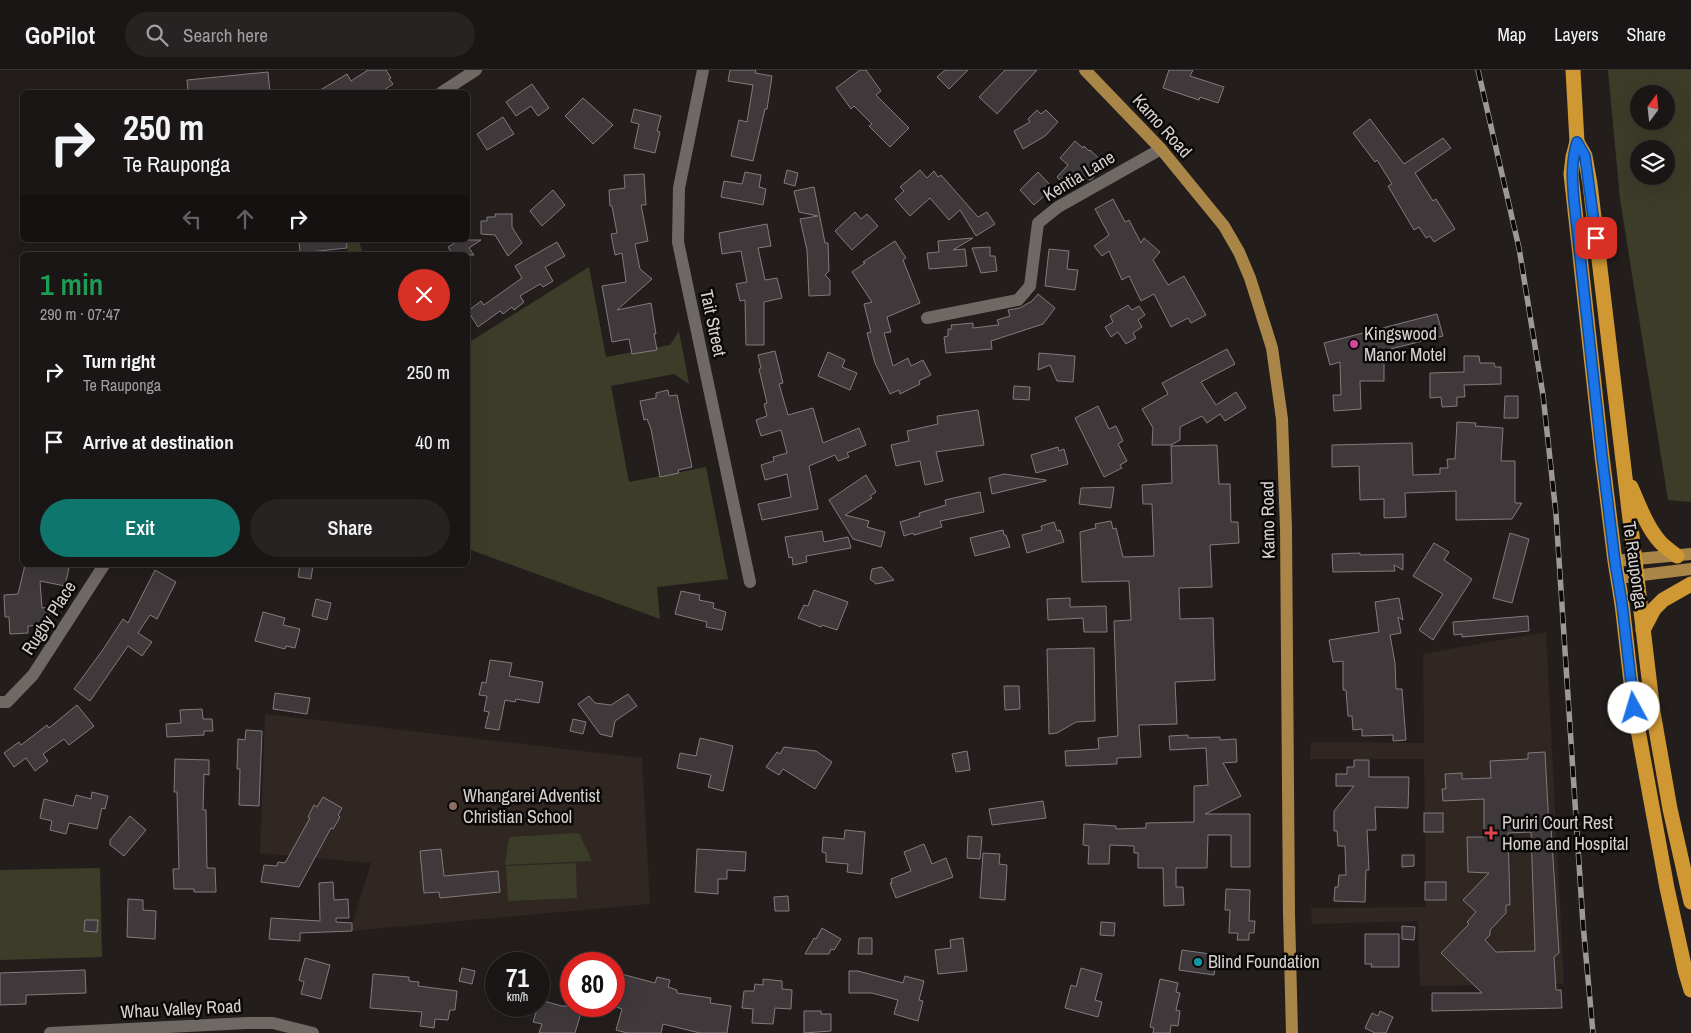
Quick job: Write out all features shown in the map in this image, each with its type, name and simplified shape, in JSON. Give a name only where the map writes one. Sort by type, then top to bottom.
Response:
[{"type":"highway","name":"Te Rauponga","points":[[1574,70],[1577,142],[1571,174],[1615,562],[1634,708],[1684,970],[1691,990]]},
{"type":"highway","name":"Te Rauponga","points":[[1577,142],[1585,156],[1590,184],[1653,712],[1670,808],[1691,902]]},
{"type":"highway","points":[[1624,469],[1645,517],[1661,543],[1684,555]]},
{"type":"highway","points":[[1643,630],[1654,609],[1663,600],[1691,584]]},
{"type":"main road","name":"Kamo Road","points":[[1085,70],[1161,149],[1224,226],[1239,252],[1250,278],[1267,329],[1278,382],[1282,419],[1286,528],[1289,914],[1292,1033]]},
{"type":"main road","points":[[1615,562],[1684,555]]},
{"type":"main road","points":[[1618,578],[1691,569]]},
{"type":"street","points":[[445,90],[476,70]]},
{"type":"street","name":"Tait Street","points":[[702,70],[679,188],[678,242],[750,582]]},
{"type":"street","name":"Kentia Lane","points":[[927,318],[1018,300],[1030,286],[1038,223],[1058,207],[1161,149]]},
{"type":"street","name":"Rugby Place","points":[[0,702],[7,702],[33,675],[101,567]]},
{"type":"street","name":"Whau Valley Road","points":[[50,1033],[273,1023],[313,1033]]},
{"type":"shaded area","name":"Puriri Court Rest Home and Hospital","points":[[1546,632],[1564,984],[1420,986],[1418,921],[1312,924],[1311,908],[1426,907],[1424,759],[1310,759],[1311,742],[1424,743],[1423,654]]},
{"type":"shaded area","name":"Whangarei Adventist Christian School","points":[[265,714],[642,758],[650,904],[350,931],[371,863],[260,853]]},
{"type":"green space","points":[[1608,70],[1691,70],[1691,502],[1668,500],[1620,199]]},
{"type":"green space","points":[[344,242],[359,242],[363,252],[349,252]]},
{"type":"green space","points":[[589,267],[606,357],[670,345],[679,331],[689,384],[674,374],[611,386],[629,482],[706,467],[728,579],[657,587],[660,619],[470,550],[470,342]]},
{"type":"green space","points":[[579,833],[592,861],[505,865],[509,837]]},
{"type":"green space","points":[[576,863],[577,898],[508,901],[506,866]]},
{"type":"green space","points":[[100,868],[102,957],[0,960],[0,870]]},
{"type":"building","points":[[368,70],[386,70],[393,84],[384,90],[320,90],[347,74],[351,81]]},
{"type":"building","points":[[730,70],[756,70],[755,73],[772,76],[767,109],[765,109],[753,161],[731,156],[739,120],[747,122],[753,85],[728,81]]},
{"type":"building","points":[[860,70],[866,70],[881,91],[876,95],[909,128],[890,147],[869,126],[872,124],[854,106],[851,109],[836,88]]},
{"type":"building","points":[[945,70],[968,70],[949,89],[937,77]]},
{"type":"building","points":[[1005,70],[1037,70],[997,114],[979,97]]},
{"type":"building","points":[[1169,70],[1193,70],[1190,76],[1224,87],[1218,103],[1200,97],[1199,100],[1163,88]]},
{"type":"building","points":[[268,72],[270,90],[188,90],[187,80]]},
{"type":"building","points":[[532,84],[549,108],[538,116],[531,106],[516,116],[506,102]]},
{"type":"building","points":[[583,98],[613,125],[593,144],[565,116]]},
{"type":"building","points":[[634,109],[661,116],[657,131],[660,132],[655,153],[634,148],[639,124],[631,122]]},
{"type":"building","points":[[1037,110],[1041,114],[1046,110],[1058,122],[1045,136],[1023,149],[1014,131],[1030,122],[1028,119]]},
{"type":"building","points":[[503,117],[514,134],[487,150],[477,134]]},
{"type":"building","points":[[1370,119],[1404,164],[1443,138],[1451,148],[1415,173],[1433,201],[1436,199],[1455,229],[1434,242],[1430,236],[1426,238],[1419,227],[1414,230],[1388,186],[1392,184],[1377,160],[1375,162],[1353,133]]},
{"type":"building","points":[[1075,141],[1083,148],[1084,146],[1090,150],[1105,164],[1092,179],[1089,180],[1084,176],[1080,180],[1078,177],[1068,188],[1057,177],[1068,165],[1060,158]]},
{"type":"building","points":[[787,170],[798,173],[795,186],[784,183]]},
{"type":"building","points":[[920,170],[927,178],[934,171],[938,177],[941,175],[978,217],[987,212],[995,224],[976,236],[960,210],[949,220],[930,198],[910,216],[895,199],[904,191],[900,187]]},
{"type":"building","points":[[745,172],[761,175],[759,187],[766,189],[763,205],[721,197],[724,181],[742,184]]},
{"type":"building","points":[[1038,172],[1053,188],[1034,205],[1020,190]]},
{"type":"building","points":[[644,174],[646,205],[641,205],[648,241],[635,244],[640,269],[652,279],[617,310],[651,303],[657,350],[632,354],[629,339],[612,342],[602,286],[626,282],[622,253],[615,255],[611,234],[617,233],[612,206],[610,206],[609,190],[625,188],[624,175]]},
{"type":"building","points":[[814,187],[825,243],[828,243],[829,271],[825,275],[830,280],[830,295],[809,296],[807,250],[800,219],[818,216],[799,212],[794,191]]},
{"type":"building","points":[[553,190],[565,205],[542,226],[530,211]]},
{"type":"building","points":[[1113,199],[1125,222],[1129,220],[1141,243],[1144,238],[1160,252],[1153,260],[1168,285],[1184,276],[1206,315],[1191,323],[1188,318],[1171,327],[1154,294],[1141,301],[1129,276],[1122,280],[1109,251],[1102,256],[1094,246],[1109,235],[1095,209]]},
{"type":"building","points":[[855,212],[861,219],[867,214],[878,226],[852,250],[835,231]]},
{"type":"building","points":[[495,214],[512,214],[512,227],[522,243],[508,256],[495,235],[481,234],[481,221],[487,221],[487,217],[495,217]]},
{"type":"building","points":[[767,224],[771,246],[758,248],[765,280],[777,278],[782,298],[764,302],[764,345],[746,345],[745,300],[740,301],[736,284],[747,282],[741,251],[722,254],[719,233]]},
{"type":"building","points":[[973,238],[953,250],[965,249],[967,266],[929,269],[927,253],[939,252],[938,241]]},
{"type":"building","points":[[481,240],[469,248],[474,255],[470,255],[470,252],[451,252],[448,247],[456,242]]},
{"type":"building","points":[[895,241],[906,258],[903,260],[920,303],[887,317],[891,332],[884,333],[893,366],[908,358],[911,366],[923,360],[931,375],[919,381],[920,384],[900,394],[899,390],[890,394],[875,363],[867,333],[871,332],[864,304],[872,302],[852,272],[865,263],[863,262]]},
{"type":"building","points":[[299,242],[346,242],[347,248],[300,252]]},
{"type":"building","points":[[557,242],[565,256],[545,267],[553,281],[543,287],[540,284],[520,296],[524,302],[514,310],[512,307],[503,314],[500,311],[478,327],[470,314],[470,309],[481,301],[484,305],[522,278],[515,266]]},
{"type":"building","points":[[990,247],[990,256],[995,256],[997,271],[981,273],[972,248]]},
{"type":"building","points":[[1049,249],[1069,251],[1067,269],[1078,270],[1075,290],[1045,286]]},
{"type":"building","points":[[1038,294],[1055,308],[1043,324],[991,341],[992,349],[946,353],[944,337],[948,336],[948,329],[952,329],[951,325],[973,323],[973,328],[999,325],[997,320],[1010,316],[1008,310],[1020,308],[1032,301]]},
{"type":"building","points":[[1128,305],[1132,310],[1139,306],[1145,315],[1138,320],[1142,327],[1133,333],[1136,338],[1126,344],[1118,332],[1111,337],[1105,327],[1113,322],[1110,316]]},
{"type":"building","points":[[1437,314],[1443,336],[1374,353],[1374,358],[1384,358],[1384,381],[1360,381],[1361,409],[1334,411],[1333,395],[1341,395],[1340,362],[1330,365],[1324,343]]},
{"type":"building","points":[[1227,349],[1235,364],[1201,382],[1216,405],[1236,392],[1246,408],[1225,421],[1220,414],[1207,423],[1202,416],[1180,427],[1180,440],[1171,445],[1152,445],[1153,428],[1142,409],[1168,394],[1162,383]]},
{"type":"building","points":[[775,351],[783,383],[779,384],[788,415],[813,408],[823,443],[859,428],[866,445],[847,453],[849,457],[838,461],[835,455],[809,466],[818,509],[762,520],[758,504],[791,497],[787,474],[765,480],[761,465],[774,461],[773,457],[787,453],[781,430],[761,436],[756,420],[767,416],[764,404],[767,403],[759,369],[761,368],[758,355]]},
{"type":"building","points":[[828,352],[845,360],[842,367],[857,373],[850,390],[818,376]]},
{"type":"building","points":[[1039,353],[1075,356],[1073,382],[1057,381],[1050,365],[1038,370]]},
{"type":"building","points":[[1464,356],[1479,356],[1480,363],[1494,363],[1495,367],[1501,367],[1501,384],[1464,385],[1465,397],[1457,397],[1457,406],[1442,407],[1441,397],[1430,398],[1430,373],[1464,372]]},
{"type":"building","points":[[1014,386],[1030,387],[1029,400],[1013,399]]},
{"type":"building","points":[[668,390],[669,396],[677,395],[692,467],[678,470],[679,473],[660,477],[651,429],[647,419],[644,420],[640,401],[656,398],[656,393]]},
{"type":"building","points":[[1505,396],[1518,396],[1518,418],[1504,418]]},
{"type":"building","points":[[1098,406],[1109,429],[1116,426],[1123,441],[1118,444],[1127,461],[1120,465],[1122,468],[1104,477],[1075,418]]},
{"type":"building","points":[[978,410],[984,445],[936,452],[943,481],[925,485],[920,461],[896,466],[891,445],[909,441],[907,431],[938,424],[937,416]]},
{"type":"building","points":[[1457,422],[1476,423],[1475,426],[1503,428],[1501,461],[1515,461],[1515,503],[1522,503],[1512,519],[1456,520],[1456,491],[1405,493],[1406,517],[1384,518],[1384,499],[1360,500],[1359,466],[1332,467],[1332,445],[1412,443],[1413,475],[1440,474],[1440,468],[1448,468],[1447,459],[1455,459]]},
{"type":"building","points":[[1217,445],[1219,484],[1230,484],[1231,522],[1238,522],[1239,543],[1210,545],[1212,587],[1179,588],[1180,619],[1213,618],[1215,680],[1175,682],[1177,724],[1139,725],[1141,757],[1117,758],[1117,764],[1066,766],[1065,751],[1099,749],[1098,738],[1118,736],[1114,621],[1131,620],[1129,581],[1082,582],[1080,532],[1096,528],[1095,524],[1111,521],[1113,529],[1116,528],[1123,557],[1154,556],[1152,504],[1143,504],[1142,485],[1172,483],[1171,446]]},
{"type":"building","points":[[1058,447],[1059,451],[1064,449],[1068,464],[1036,473],[1031,455]]},
{"type":"building","points":[[1004,474],[1046,481],[992,494],[989,478]]},
{"type":"building","points":[[866,475],[876,492],[870,496],[872,498],[845,515],[869,521],[867,527],[885,532],[881,547],[853,539],[829,500]]},
{"type":"building","points":[[1114,487],[1111,508],[1079,504],[1081,488]]},
{"type":"building","points":[[980,492],[984,512],[940,521],[942,527],[904,536],[900,522],[920,516],[919,513],[946,505],[945,500]]},
{"type":"building","points":[[1054,522],[1057,531],[1060,530],[1064,542],[1027,553],[1022,535],[1042,530],[1041,526]]},
{"type":"building","points":[[1003,530],[1010,547],[975,556],[970,538]]},
{"type":"building","points":[[822,531],[824,542],[848,537],[851,548],[806,556],[807,562],[793,565],[792,557],[789,558],[785,537]]},
{"type":"building","points":[[1510,533],[1529,539],[1512,603],[1493,598]]},
{"type":"building","points":[[1434,543],[1449,552],[1444,560],[1472,579],[1433,640],[1419,630],[1443,594],[1413,576]]},
{"type":"building","points":[[1360,553],[1360,555],[1403,554],[1403,570],[1394,565],[1395,571],[1333,572],[1332,554]]},
{"type":"building","points":[[25,567],[69,568],[65,586],[40,581],[42,608],[49,607],[50,625],[28,626],[28,633],[10,634],[9,617],[5,617],[4,595],[18,594]]},
{"type":"building","points":[[300,567],[313,567],[311,579],[298,577]]},
{"type":"building","points":[[882,567],[894,580],[876,584],[870,579],[872,569]]},
{"type":"building","points":[[155,570],[176,582],[157,619],[150,615],[138,633],[152,642],[142,656],[128,646],[90,701],[74,689],[123,619],[128,623]]},
{"type":"building","points":[[814,590],[848,602],[837,630],[822,625],[821,627],[798,618],[804,605],[808,606]]},
{"type":"building","points":[[681,591],[700,595],[699,600],[714,603],[713,608],[726,612],[722,630],[706,627],[707,622],[675,614]]},
{"type":"building","points":[[1070,598],[1070,607],[1106,606],[1107,632],[1084,632],[1083,618],[1048,620],[1047,599]]},
{"type":"building","points":[[1399,598],[1403,620],[1398,617],[1401,633],[1390,635],[1395,663],[1396,689],[1402,689],[1406,740],[1393,741],[1393,735],[1362,736],[1362,729],[1353,730],[1352,716],[1348,716],[1346,690],[1343,690],[1343,661],[1333,662],[1329,640],[1379,632],[1375,602]]},
{"type":"building","points":[[316,599],[331,603],[327,620],[312,616]]},
{"type":"building","points":[[263,612],[285,618],[283,625],[300,629],[295,648],[286,646],[285,649],[255,641]]},
{"type":"building","points":[[1528,616],[1529,631],[1462,637],[1462,634],[1454,635],[1453,622]]},
{"type":"building","points":[[1094,648],[1095,721],[1076,722],[1057,733],[1049,734],[1047,649]]},
{"type":"building","points":[[490,660],[512,663],[509,676],[543,682],[539,703],[516,699],[515,702],[505,700],[499,730],[485,728],[489,712],[484,711],[487,696],[479,695],[482,682],[486,683]]},
{"type":"building","points":[[1004,686],[1019,686],[1020,709],[1005,710]]},
{"type":"building","points":[[275,693],[310,698],[307,714],[273,709]]},
{"type":"building","points":[[628,694],[637,706],[615,721],[612,737],[600,734],[578,704],[589,696],[595,703],[611,705]]},
{"type":"building","points":[[77,705],[94,726],[69,745],[64,739],[43,754],[48,761],[35,771],[26,758],[14,767],[4,753],[19,742],[21,745],[47,725],[49,728]]},
{"type":"building","points":[[202,709],[203,719],[212,719],[213,731],[204,731],[204,735],[167,737],[166,724],[181,723],[180,710]]},
{"type":"building","points":[[573,719],[586,722],[583,734],[570,731]]},
{"type":"building","points":[[246,730],[262,731],[259,806],[239,805],[240,769],[237,769],[238,739],[245,740]]},
{"type":"building","points":[[1188,735],[1188,738],[1220,737],[1220,740],[1236,739],[1237,762],[1223,763],[1241,796],[1205,814],[1250,814],[1250,867],[1231,867],[1231,835],[1208,835],[1207,868],[1176,868],[1176,887],[1183,887],[1184,905],[1164,906],[1163,868],[1138,868],[1138,853],[1134,853],[1134,846],[1110,845],[1109,864],[1088,864],[1089,846],[1083,845],[1084,824],[1116,826],[1116,829],[1146,828],[1146,823],[1194,822],[1194,786],[1208,785],[1206,748],[1170,750],[1169,736]]},
{"type":"building","points":[[700,738],[733,746],[723,791],[708,787],[711,775],[677,768],[680,753],[696,756]]},
{"type":"building","points":[[784,747],[816,751],[832,762],[815,789],[783,769],[779,775],[766,767],[777,752],[780,754]]},
{"type":"building","points":[[967,751],[970,770],[956,772],[952,754]]},
{"type":"building","points":[[1545,752],[1559,953],[1554,957],[1556,990],[1561,990],[1562,1008],[1432,1011],[1432,993],[1482,993],[1441,953],[1469,924],[1467,922],[1476,912],[1463,900],[1489,873],[1468,872],[1467,837],[1484,837],[1484,799],[1443,801],[1442,789],[1446,789],[1445,774],[1462,773],[1462,779],[1491,778],[1490,761],[1528,759],[1528,753]],"holes":[[[1531,832],[1535,951],[1496,952],[1485,940],[1490,935],[1490,930],[1506,913],[1506,905],[1510,905],[1508,833]]]},
{"type":"building","points":[[175,759],[209,760],[209,775],[204,774],[203,810],[206,810],[207,868],[215,868],[216,892],[194,892],[194,889],[174,889],[173,869],[179,869],[177,792],[174,792]]},
{"type":"building","points":[[1354,760],[1369,760],[1369,777],[1409,777],[1408,808],[1375,807],[1376,830],[1367,830],[1369,870],[1366,870],[1365,902],[1334,901],[1335,887],[1338,887],[1339,875],[1346,875],[1345,846],[1338,846],[1337,831],[1334,831],[1334,811],[1354,786],[1336,786],[1336,774],[1347,774],[1347,767],[1354,767]]},
{"type":"building","points":[[92,792],[108,796],[105,809],[102,808],[97,829],[69,823],[66,834],[50,830],[52,821],[40,818],[44,799],[73,806],[76,795],[91,799]]},
{"type":"building","points":[[323,797],[342,808],[338,815],[340,817],[333,829],[331,828],[299,887],[261,882],[264,865],[277,866],[278,862],[285,863],[310,818],[308,817],[314,805],[317,807]]},
{"type":"building","points":[[1043,801],[1046,818],[992,825],[989,809]]},
{"type":"building","points":[[1424,813],[1443,813],[1443,832],[1424,832]]},
{"type":"building","points":[[130,816],[146,830],[124,856],[110,845],[110,840]]},
{"type":"building","points":[[845,830],[865,832],[862,874],[847,872],[848,864],[826,862],[826,853],[822,852],[823,837],[844,839]]},
{"type":"building","points":[[968,836],[982,837],[980,859],[967,858]]},
{"type":"building","points":[[924,844],[932,864],[946,858],[953,877],[896,898],[890,883],[892,883],[891,879],[911,871],[904,852]]},
{"type":"building","points":[[441,849],[444,876],[498,871],[500,892],[440,898],[439,892],[424,893],[420,851]]},
{"type":"building","points":[[697,849],[746,852],[745,871],[727,870],[727,879],[718,879],[718,894],[695,892]]},
{"type":"building","points":[[983,853],[1000,854],[999,864],[1007,865],[1005,900],[980,898]]},
{"type":"building","points":[[1402,855],[1414,855],[1414,866],[1402,867]]},
{"type":"building","points":[[333,882],[334,900],[348,899],[349,918],[336,918],[336,922],[352,923],[352,931],[300,933],[300,941],[269,939],[271,918],[320,921],[319,883]]},
{"type":"building","points":[[1425,882],[1446,882],[1446,900],[1425,900]]},
{"type":"building","points":[[1226,889],[1250,890],[1249,921],[1255,921],[1254,933],[1249,933],[1249,940],[1237,940],[1238,933],[1229,933],[1230,910],[1225,910]]},
{"type":"building","points":[[788,896],[789,911],[775,911],[774,897]]},
{"type":"building","points":[[128,899],[143,900],[143,910],[156,911],[155,939],[127,937]]},
{"type":"building","points":[[85,920],[98,920],[97,932],[84,931]]},
{"type":"building","points":[[1101,922],[1115,923],[1114,936],[1100,935]]},
{"type":"building","points":[[1402,926],[1415,927],[1414,940],[1402,939]]},
{"type":"building","points":[[822,928],[841,939],[834,950],[831,949],[829,954],[805,954],[814,938],[816,939]]},
{"type":"building","points":[[1365,934],[1399,934],[1399,967],[1371,967],[1372,964],[1365,964]]},
{"type":"building","points":[[859,938],[872,938],[872,954],[858,954]]},
{"type":"building","points":[[963,938],[967,971],[938,974],[935,950],[951,948],[950,940]]},
{"type":"building","name":"Blind Foundation","points":[[1182,950],[1217,955],[1214,975],[1179,970]]},
{"type":"building","points":[[305,958],[330,965],[321,999],[301,994],[304,982],[299,980]]},
{"type":"building","points":[[462,968],[475,971],[472,984],[459,981]]},
{"type":"building","points":[[1081,968],[1102,974],[1095,1000],[1102,1002],[1098,1017],[1065,1008],[1071,985],[1076,987]]},
{"type":"building","points":[[85,970],[86,993],[26,995],[26,1004],[0,1005],[0,973]]},
{"type":"building","points":[[849,971],[858,971],[903,983],[905,976],[924,981],[919,1000],[923,1001],[918,1021],[894,1014],[898,1000],[872,993],[849,993]]},
{"type":"building","points":[[373,974],[409,977],[409,981],[419,982],[418,986],[457,991],[455,1010],[450,1010],[448,1020],[435,1019],[434,1028],[420,1026],[422,1012],[370,1008]]},
{"type":"building","points":[[625,975],[655,983],[657,977],[670,980],[668,987],[677,990],[677,993],[711,998],[710,1003],[731,1006],[727,1033],[700,1033],[663,1024],[661,1033],[627,1033],[616,1030],[620,1017],[625,1017]]},
{"type":"building","points":[[763,979],[782,981],[782,989],[792,990],[791,1009],[775,1008],[773,1024],[752,1023],[753,1009],[742,1008],[744,991],[754,991],[755,984],[763,985]]},
{"type":"building","points":[[1160,979],[1178,983],[1176,992],[1180,993],[1176,1010],[1180,1011],[1178,1026],[1171,1025],[1170,1033],[1153,1033],[1154,1028],[1150,1027]]},
{"type":"building","points":[[550,1003],[560,1005],[560,1017],[580,1017],[575,1033],[539,1033],[542,1024],[533,1022],[535,1017],[550,1017]]},
{"type":"building","points":[[804,1011],[821,1011],[821,1014],[831,1014],[831,1031],[804,1033]]},
{"type":"building","points":[[1380,1011],[1393,1017],[1386,1033],[1375,1033],[1365,1028],[1372,1013],[1378,1016]]},
{"type":"railway","points":[[1478,70],[1519,248],[1543,395],[1556,514],[1583,924],[1593,1033]]},
{"type":"place","name":"Kingswood Manor Motel","points":[[1354,344]]},
{"type":"place","name":"Whangarei Adventist Christian School","points":[[453,806]]},
{"type":"place","name":"Puriri Court Rest Home and Hospital","points":[[1491,833]]},
{"type":"place","name":"Blind Foundation","points":[[1198,962]]},
{"type":"route","points":[[1596,238],[1585,156],[1577,142],[1571,174],[1602,456],[1634,708]]}]
